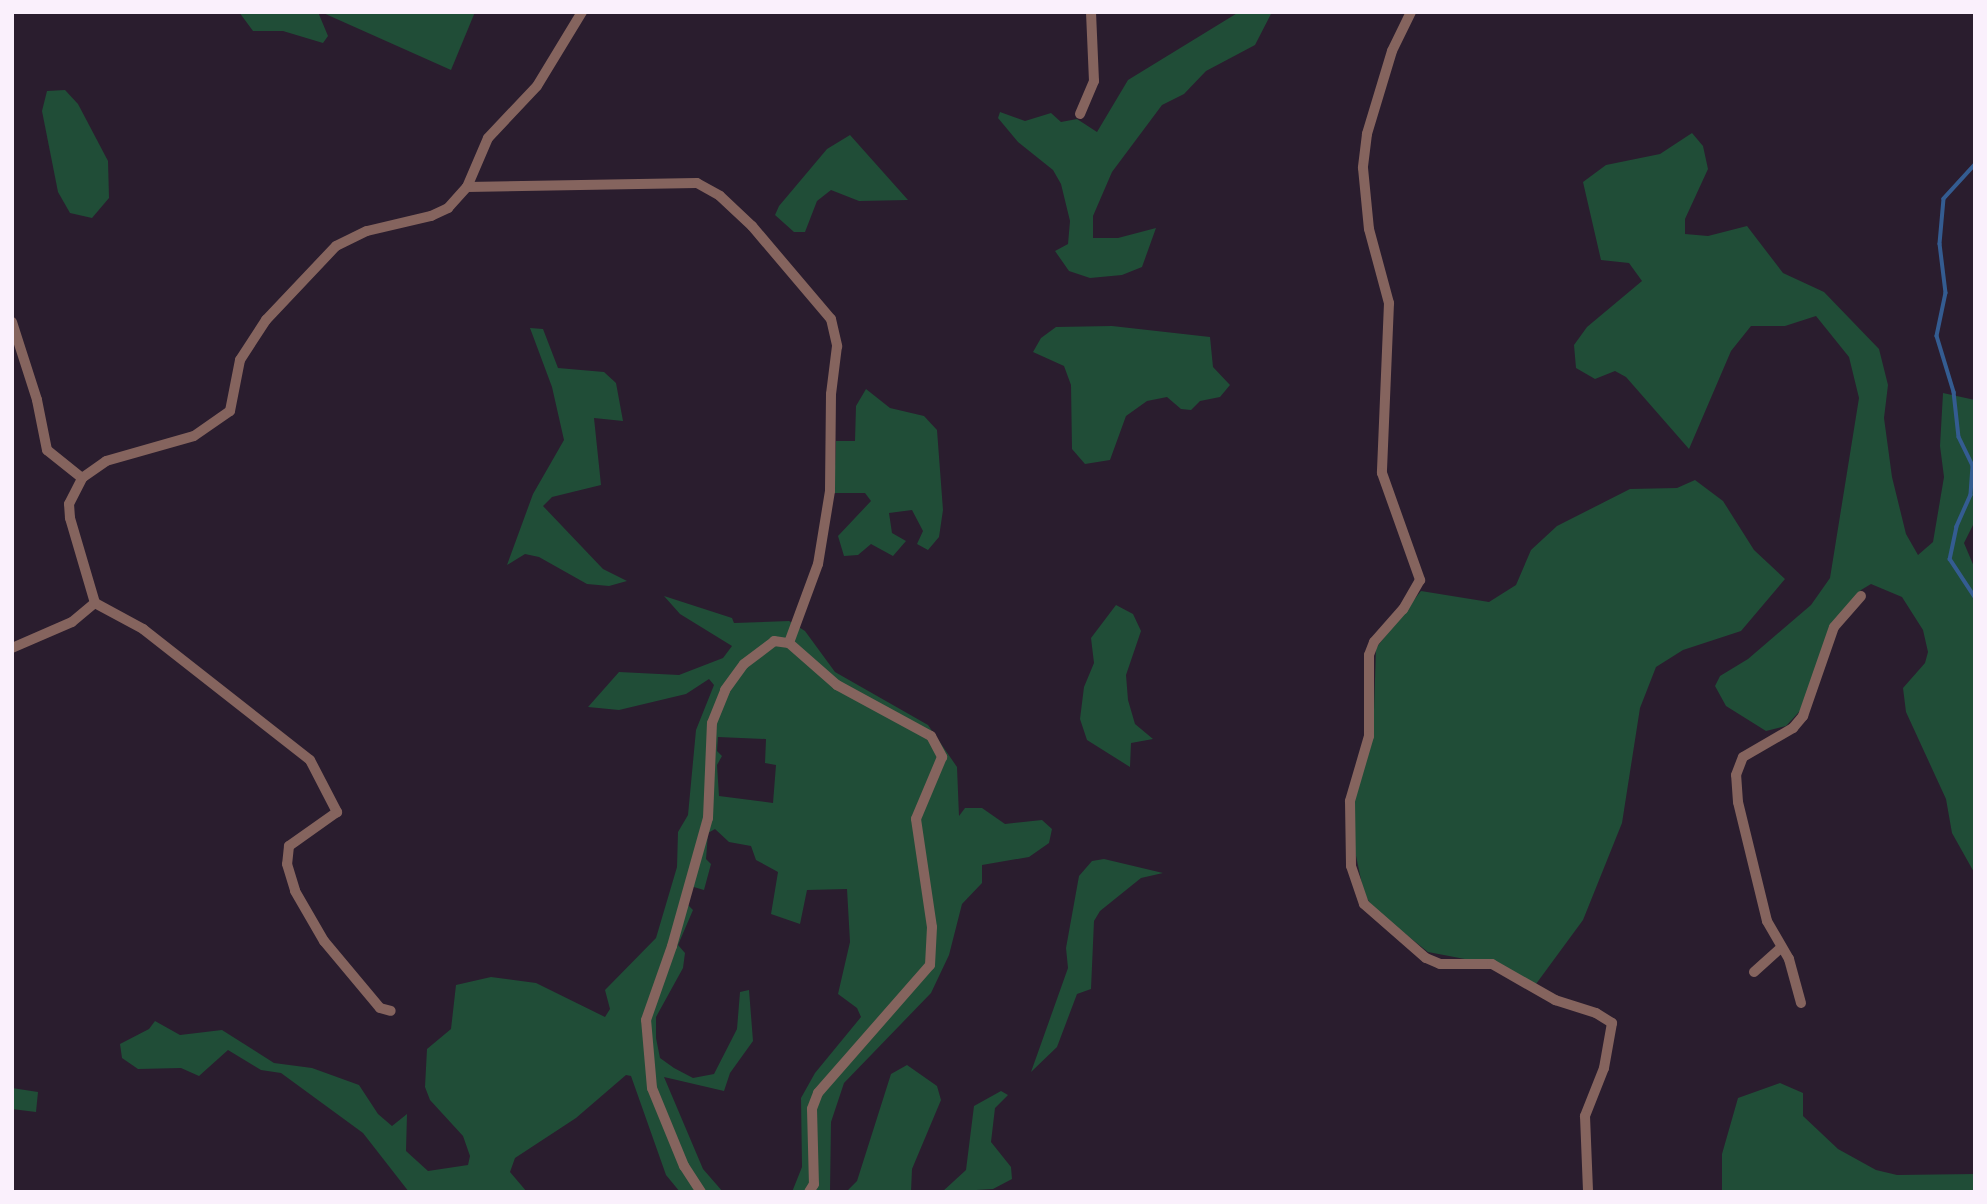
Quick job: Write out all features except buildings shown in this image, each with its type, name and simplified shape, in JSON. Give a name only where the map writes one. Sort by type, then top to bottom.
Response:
[{"type":"street","points":[[391,1011],[380,1008],[324,941],[295,891],[287,864],[289,846],[337,812],[310,760],[143,629],[95,603],[70,518],[69,504],[82,478],[106,461],[194,436],[230,411],[240,360],[258,331],[336,246],[377,227],[438,214],[467,187],[488,138],[537,86],[582,12]]},
{"type":"street","points":[[1080,114],[1094,81],[1091,12]]},
{"type":"street","points":[[1411,12],[1392,51],[1367,134],[1363,168],[1367,218],[1389,303],[1382,473],[1420,580],[1369,655],[1369,736],[1350,801],[1351,866],[1364,904],[1426,958],[1440,964],[1492,964],[1555,1000],[1596,1013],[1612,1023],[1604,1068],[1585,1116],[1588,1192]]},
{"type":"street","points":[[467,187],[697,184],[720,197],[752,226],[831,319],[837,346],[831,394],[830,491],[818,564],[789,643]]},
{"type":"street","points":[[12,322],[37,400],[47,450],[82,478]]},
{"type":"street","points":[[1801,1003],[1793,969],[1767,921],[1738,802],[1736,775],[1749,752],[1793,728],[1803,716],[1834,628],[1861,597]]},
{"type":"street","points":[[12,648],[72,622],[95,603]]},
{"type":"street","points":[[701,1192],[684,1166],[652,1088],[646,1020],[673,946],[708,818],[712,723],[725,690],[744,664],[774,641],[789,643],[837,685],[931,736],[942,757],[916,819],[932,927],[930,965],[818,1093],[812,1109],[814,1184],[809,1192]]},
{"type":"street","points":[[1754,972],[1781,948]]},
{"type":"green space","points":[[239,12],[318,12],[328,36],[323,43],[283,31],[253,31]]},
{"type":"green space","points":[[321,12],[475,12],[451,70]]},
{"type":"green space","points":[[1239,12],[1272,12],[1255,45],[1206,71],[1184,94],[1162,105],[1112,172],[1093,216],[1093,238],[1118,238],[1156,228],[1142,267],[1122,275],[1090,278],[1069,271],[1055,251],[1068,244],[1070,221],[1061,184],[1053,170],[1018,142],[998,118],[1000,112],[1025,121],[1051,113],[1061,122],[1077,119],[1097,132],[1128,80]]},
{"type":"green space","points":[[65,90],[78,104],[108,161],[109,198],[92,218],[70,213],[58,192],[42,111],[47,91]]},
{"type":"green space","points":[[1692,133],[1703,146],[1708,169],[1685,219],[1685,234],[1708,236],[1747,226],[1783,273],[1824,292],[1879,349],[1888,385],[1884,418],[1892,477],[1906,534],[1918,555],[1933,542],[1944,477],[1940,446],[1943,393],[1975,400],[1975,521],[1964,543],[1975,569],[1975,874],[1952,833],[1946,799],[1906,712],[1903,688],[1925,663],[1928,652],[1923,630],[1902,597],[1871,584],[1861,590],[1837,626],[1810,700],[1786,726],[1766,731],[1726,706],[1715,686],[1720,676],[1748,659],[1811,605],[1830,578],[1859,398],[1849,357],[1816,316],[1785,326],[1751,326],[1731,351],[1689,449],[1626,377],[1615,371],[1595,379],[1576,368],[1574,345],[1587,327],[1642,281],[1629,263],[1601,260],[1583,182],[1606,165],[1660,154]]},
{"type":"green space","points":[[850,135],[908,200],[859,201],[831,190],[817,201],[805,232],[794,232],[775,215],[779,206],[827,149]]},
{"type":"green space","points":[[1112,326],[1210,337],[1213,367],[1230,385],[1220,397],[1200,401],[1191,410],[1181,409],[1167,397],[1147,401],[1126,416],[1110,460],[1085,464],[1072,449],[1071,385],[1064,366],[1033,352],[1041,338],[1056,327]]},
{"type":"green space","points":[[530,328],[543,329],[558,368],[604,372],[616,383],[623,421],[594,418],[601,485],[552,497],[543,506],[603,569],[627,581],[609,586],[587,584],[539,557],[525,554],[507,565],[533,494],[564,440],[552,387]]},
{"type":"green space","points":[[866,389],[890,408],[924,416],[937,430],[943,510],[939,537],[928,550],[917,544],[923,531],[912,510],[889,513],[892,533],[906,541],[893,556],[871,544],[858,555],[844,556],[838,536],[871,501],[865,493],[834,493],[836,441],[855,441],[856,406]]},
{"type":"green space","points":[[1695,480],[1723,501],[1754,550],[1785,579],[1741,631],[1683,650],[1656,667],[1640,708],[1622,823],[1583,920],[1536,984],[1470,960],[1428,952],[1374,909],[1364,894],[1355,851],[1354,804],[1374,710],[1376,648],[1421,591],[1489,602],[1516,585],[1531,550],[1557,526],[1630,489],[1677,488]]},
{"type":"green space","points":[[664,596],[732,618],[734,623],[789,621],[805,631],[835,672],[928,725],[957,767],[959,816],[965,808],[982,808],[1005,824],[1042,820],[1052,829],[1049,843],[1029,857],[982,865],[982,883],[962,904],[949,955],[931,993],[844,1083],[831,1122],[830,1192],[792,1192],[802,1167],[801,1098],[815,1073],[861,1017],[857,1008],[838,994],[850,942],[847,889],[807,890],[800,924],[771,914],[778,872],[756,860],[751,846],[729,842],[715,829],[708,833],[706,859],[711,864],[704,890],[687,885],[688,905],[693,910],[678,945],[685,953],[683,968],[656,1017],[656,1038],[660,1058],[674,1068],[693,1078],[714,1074],[737,1029],[740,992],[749,990],[753,1041],[730,1073],[724,1091],[664,1077],[703,1169],[723,1192],[680,1192],[666,1175],[631,1076],[626,1075],[576,1118],[515,1158],[510,1172],[527,1192],[409,1192],[363,1133],[281,1073],[261,1070],[228,1050],[199,1076],[181,1068],[138,1069],[122,1058],[120,1044],[149,1029],[155,1021],[180,1035],[222,1030],[274,1063],[312,1068],[359,1085],[378,1114],[392,1126],[407,1114],[406,1151],[428,1171],[468,1165],[470,1156],[463,1136],[430,1100],[425,1087],[427,1049],[451,1029],[456,985],[491,977],[536,983],[605,1017],[610,1009],[605,990],[656,938],[677,867],[678,832],[688,815],[696,730],[714,685],[709,679],[686,694],[619,710],[588,707],[619,672],[679,675],[723,658],[732,646],[680,614]],"holes":[[[718,737],[766,739],[765,763],[776,765],[773,803],[719,796],[717,765],[722,756],[717,751]]]},
{"type":"green space","points":[[1116,605],[1133,614],[1141,631],[1126,675],[1128,700],[1135,724],[1153,739],[1131,743],[1130,767],[1087,740],[1080,719],[1084,687],[1094,663],[1091,638]]},
{"type":"green space","points":[[1104,859],[1163,873],[1141,878],[1100,911],[1094,921],[1091,989],[1077,994],[1057,1047],[1031,1072],[1068,968],[1066,948],[1079,876],[1092,861]]},
{"type":"green space","points":[[907,1065],[937,1086],[941,1100],[912,1169],[911,1192],[846,1192],[857,1181],[891,1074]]},
{"type":"green space","points":[[1780,1083],[1803,1093],[1803,1116],[1838,1149],[1876,1170],[1897,1175],[1975,1174],[1975,1192],[1722,1192],[1722,1154],[1738,1098]]},
{"type":"green space","points":[[12,1088],[38,1092],[36,1112],[12,1109]]},
{"type":"green space","points":[[1001,1091],[1008,1095],[995,1108],[991,1142],[1011,1167],[1012,1179],[993,1189],[942,1192],[966,1170],[974,1106]]},
{"type":"waterway","points":[[1975,165],[1944,199],[1940,244],[1946,293],[1937,336],[1954,392],[1959,437],[1973,466],[1971,495],[1957,527],[1950,559],[1975,597]]}]
